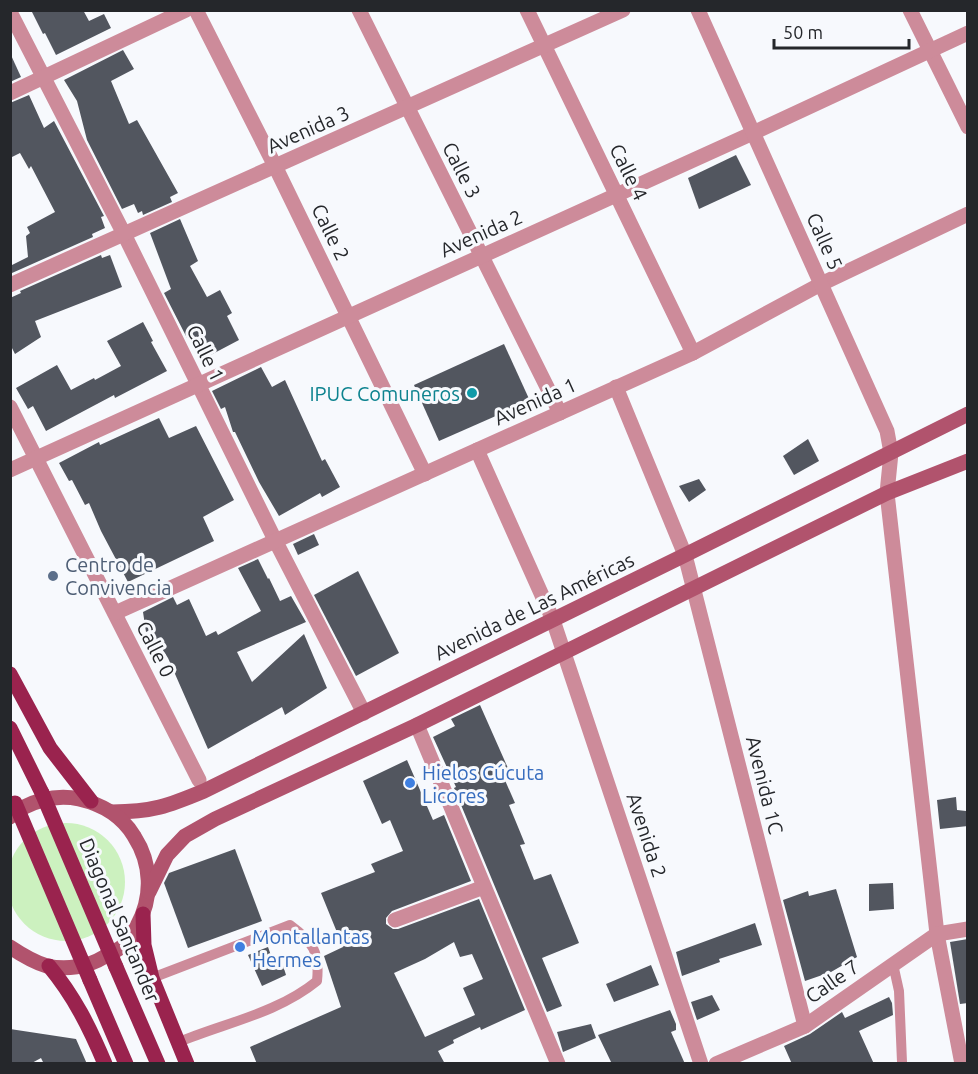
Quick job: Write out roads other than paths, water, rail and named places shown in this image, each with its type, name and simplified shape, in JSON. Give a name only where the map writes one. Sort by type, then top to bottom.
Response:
[{"type":"main road","name":"Avenida de Las Américas","points":[[112,812],[143,812],[170,805],[212,787],[968,414]]},
{"type":"main road","points":[[188,1064],[152,978],[144,945],[144,914],[149,892],[167,855],[185,836],[232,811],[417,725],[887,493],[968,461]]},
{"type":"main road","points":[[10,674],[50,748],[91,801]]},
{"type":"main road","name":"Diagonal Santander","points":[[10,728],[42,793],[158,1064]]},
{"type":"main road","points":[[126,1064],[12,804],[32,803],[51,798],[71,798],[91,801],[112,812],[129,828],[142,847],[148,869],[149,892]]},
{"type":"main road","points":[[10,947],[28,959],[49,966],[72,968],[95,962],[124,945],[144,914]]},
{"type":"main road","points":[[10,963],[28,959]]},
{"type":"main road","points":[[49,966],[66,986],[80,1009],[105,1064]]},
{"type":"street","points":[[10,93],[186,10]]},
{"type":"street","name":"Calle 2","points":[[196,10],[275,166],[425,474]]},
{"type":"street","name":"Calle 3","points":[[358,10],[560,413]]},
{"type":"street","name":"Calle 4","points":[[528,10],[693,353]]},
{"type":"street","name":"Avenida 3","points":[[10,285],[623,10]]},
{"type":"street","name":"Calle 5","points":[[698,10],[887,430],[891,453],[887,493],[937,934],[962,1064]]},
{"type":"street","points":[[910,10],[968,127]]},
{"type":"street","name":"Calle 1","points":[[10,12],[364,713]]},
{"type":"street","name":"Avenida 2","points":[[10,470],[968,33]]},
{"type":"street","name":"Avenida 1","points":[[114,613],[693,353],[822,284],[968,214]]},
{"type":"street","name":"Avenida 1C","points":[[616,387],[685,555],[805,1026]]},
{"type":"street","name":"Calle 0","points":[[10,407],[199,780]]},
{"type":"street","name":"Avenida 2","points":[[477,450],[553,620],[701,1064]]},
{"type":"street","points":[[417,725],[558,1064]]},
{"type":"street","points":[[395,920],[484,887]]},
{"type":"street","name":"Calle 7","points":[[716,1064],[805,1026],[937,934],[968,929]]},
{"type":"lane","points":[[152,978],[290,925],[307,938],[314,949],[319,964],[317,981],[302,993],[179,1042]]},
{"type":"lane","points":[[893,964],[899,991],[902,1062]]},
{"type":"place","name":"IPUC Comuneros","points":[[472,393]]},
{"type":"place","name":"Centro de Convivencia","points":[[53,576]]},
{"type":"place","name":"Hielos Cúcuta Licores","points":[[410,783]]},
{"type":"place","name":"Montallantas Hermes","points":[[240,947]]}]
